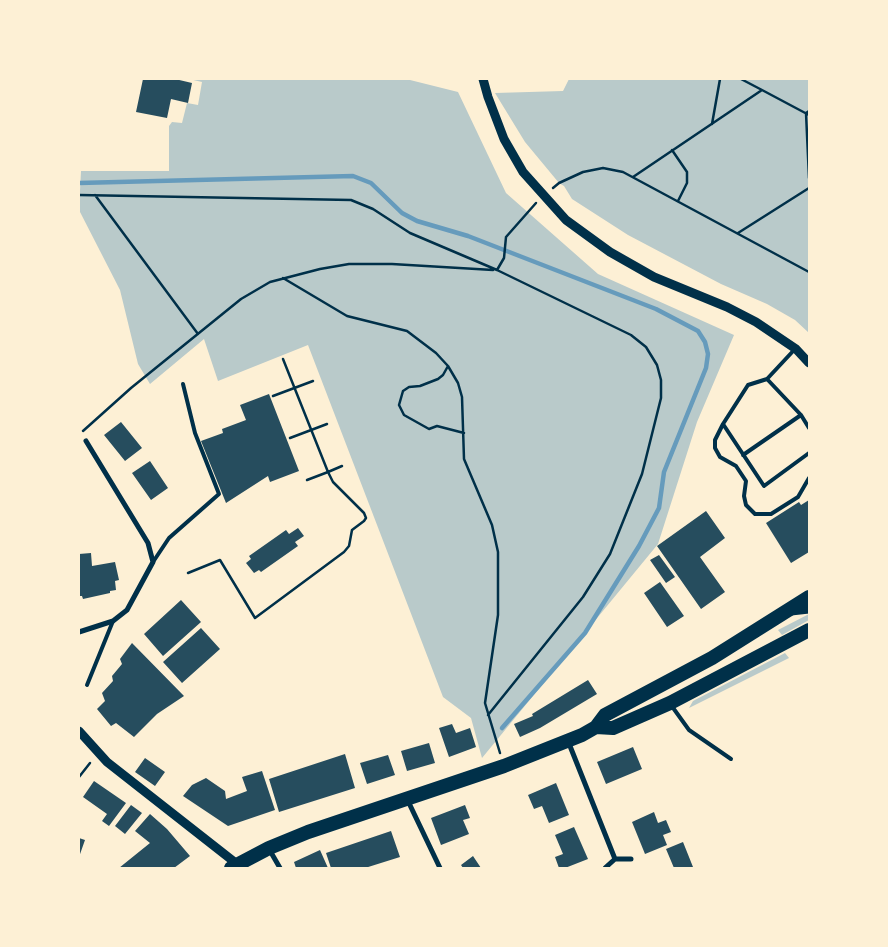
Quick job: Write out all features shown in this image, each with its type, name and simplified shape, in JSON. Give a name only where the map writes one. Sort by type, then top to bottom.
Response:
[{"type":"highway","points":[[234,866],[269,848],[308,832],[408,800],[568,741],[596,727],[605,716],[712,658],[809,597]]},
{"type":"highway","points":[[596,727],[613,728],[670,703],[809,630]]},
{"type":"street","points":[[483,79],[504,139],[523,172],[566,220],[610,252],[654,277],[727,307],[756,322],[796,349],[809,363]]},
{"type":"street","points":[[79,632],[113,621],[127,610],[153,562],[148,543],[86,441]]},
{"type":"street","points":[[789,611],[809,609]]},
{"type":"street","points":[[79,732],[108,762],[234,866]]},
{"type":"street","points":[[568,741],[615,860]]},
{"type":"street","points":[[408,800],[440,868]]},
{"type":"street","points":[[269,848],[280,868]]},
{"type":"street","points":[[605,868],[615,860],[631,859]]},
{"type":"lane","points":[[796,349],[767,379],[748,385],[722,424],[715,440],[714,448],[720,457],[736,466],[746,481],[744,496],[746,505],[755,514],[771,514],[798,497],[809,478]]},
{"type":"lane","points":[[767,379],[801,415],[809,428]]},
{"type":"lane","points":[[153,562],[169,538],[219,494],[195,433],[183,384]]},
{"type":"lane","points":[[743,455],[801,415]]},
{"type":"lane","points":[[722,424],[764,486],[809,453]]},
{"type":"lane","points":[[87,685],[113,621]]},
{"type":"lane","points":[[670,703],[689,730],[730,759]]},
{"type":"path","points":[[712,124],[720,79]]},
{"type":"path","points":[[741,79],[808,113],[809,178]]},
{"type":"path","points":[[633,177],[762,90]]},
{"type":"path","points":[[672,150],[687,172],[687,183],[678,201]]},
{"type":"path","points":[[497,270],[504,258],[506,237],[544,197],[559,183],[583,172],[603,168],[623,172],[633,177],[809,272]]},
{"type":"path","points":[[738,232],[809,188]]},
{"type":"path","points":[[79,194],[351,200],[373,208],[410,233],[497,270],[631,335],[646,347],[657,365],[661,380],[661,398],[642,474],[610,554],[583,597],[488,715]]},
{"type":"path","points":[[95,194],[198,334]]},
{"type":"path","points":[[79,429],[82,432],[131,388],[252,291],[283,278],[349,264],[392,264],[497,270]]},
{"type":"path","points":[[283,278],[318,301],[347,316],[407,331],[436,353],[448,366],[462,397],[464,458],[489,517],[498,552],[498,615],[485,703],[504,766]]},
{"type":"path","points":[[188,573],[220,560],[255,618],[344,552],[349,546],[352,530],[366,518],[333,482],[283,358]]},
{"type":"path","points":[[448,366],[444,375],[438,379],[420,386],[409,387],[403,391],[399,405],[404,415],[429,429],[437,426],[464,433]]},
{"type":"path","points":[[273,396],[313,381]]},
{"type":"path","points":[[290,438],[327,424]]},
{"type":"path","points":[[307,480],[342,466]]},
{"type":"path","points":[[79,777],[90,762]]},
{"type":"shaded area","points":[[189,79],[406,79],[458,92],[506,193],[598,274],[734,335],[697,422],[658,544],[482,758],[471,718],[443,697],[308,345],[218,381],[204,339],[150,384],[138,364],[120,290],[79,210],[81,171],[169,171],[169,126],[172,122],[182,123],[187,103],[198,105],[202,82]]},
{"type":"shaded area","points":[[569,79],[809,79],[809,333],[795,320],[767,304],[721,284],[628,235],[572,199],[564,186],[559,183],[525,142],[495,93],[563,91]]},
{"type":"shaded area","points":[[809,614],[809,620],[782,635],[778,630]]},
{"type":"shaded area","points":[[785,653],[789,658],[689,708],[693,701]]},
{"type":"building","points":[[143,79],[175,79],[192,83],[188,103],[171,99],[167,118],[136,112]]},
{"type":"building","points":[[269,394],[299,471],[270,482],[268,476],[226,503],[201,441],[223,433],[222,429],[246,420],[240,405]]},
{"type":"building","points":[[121,422],[142,448],[125,461],[104,435]]},
{"type":"building","points":[[150,461],[168,488],[151,500],[132,473]]},
{"type":"building","points":[[809,500],[809,552],[791,563],[766,523],[799,502],[801,505]]},
{"type":"building","points":[[706,511],[725,538],[700,557],[725,592],[701,609],[657,546]]},
{"type":"building","points":[[298,528],[304,536],[295,542],[298,546],[261,572],[259,570],[254,573],[246,563],[251,559],[249,556],[286,530],[289,534]]},
{"type":"building","points":[[91,553],[92,566],[115,562],[119,580],[115,581],[116,590],[83,599],[82,596],[79,596],[79,554]]},
{"type":"building","points":[[659,555],[675,577],[666,583],[650,560]]},
{"type":"building","points":[[660,582],[684,616],[667,627],[644,593]]},
{"type":"building","points":[[181,600],[201,622],[163,656],[144,634]]},
{"type":"building","points":[[201,628],[220,649],[182,683],[163,662]]},
{"type":"building","points":[[132,643],[184,696],[157,714],[134,737],[116,723],[111,726],[97,709],[105,701],[102,693],[113,681],[112,676],[122,664],[120,659]]},
{"type":"building","points":[[588,680],[597,694],[540,728],[520,737],[514,724],[533,716],[532,714]]},
{"type":"building","points":[[452,724],[456,733],[470,728],[476,747],[449,757],[439,728]]},
{"type":"building","points":[[429,743],[435,763],[407,771],[401,751]]},
{"type":"building","points":[[633,747],[642,769],[606,784],[597,762]]},
{"type":"building","points":[[345,754],[355,788],[279,812],[269,779]]},
{"type":"building","points":[[388,755],[395,775],[367,784],[360,763]]},
{"type":"building","points":[[145,758],[165,772],[155,786],[135,772]]},
{"type":"building","points":[[262,771],[275,810],[228,826],[183,796],[192,785],[206,778],[225,791],[226,799],[247,791],[242,777]]},
{"type":"building","points":[[94,781],[126,803],[109,826],[102,821],[107,814],[83,797]]},
{"type":"building","points":[[556,783],[569,815],[549,823],[542,806],[534,809],[528,795]]},
{"type":"building","points":[[131,805],[142,813],[125,834],[115,826]]},
{"type":"building","points":[[465,805],[470,818],[463,820],[469,834],[441,845],[431,818]]},
{"type":"building","points":[[654,812],[658,823],[666,820],[671,832],[663,835],[667,845],[645,854],[632,822]]},
{"type":"building","points":[[150,814],[167,829],[190,856],[174,868],[119,868],[150,843],[135,831]]},
{"type":"building","points":[[574,827],[588,859],[565,868],[559,868],[555,857],[563,854],[555,835]]},
{"type":"building","points":[[391,831],[400,857],[365,868],[331,868],[326,853]]},
{"type":"building","points":[[79,838],[85,840],[79,857]]},
{"type":"building","points":[[683,842],[693,867],[674,868],[666,849]]},
{"type":"building","points":[[320,850],[328,868],[296,868],[294,862]]},
{"type":"building","points":[[473,856],[481,868],[463,868],[461,865]]},
{"type":"waterway","points":[[79,183],[353,176],[371,183],[402,213],[417,221],[468,236],[656,309],[698,331],[705,342],[708,354],[706,368],[664,472],[659,508],[639,546],[585,633],[502,728]]}]
